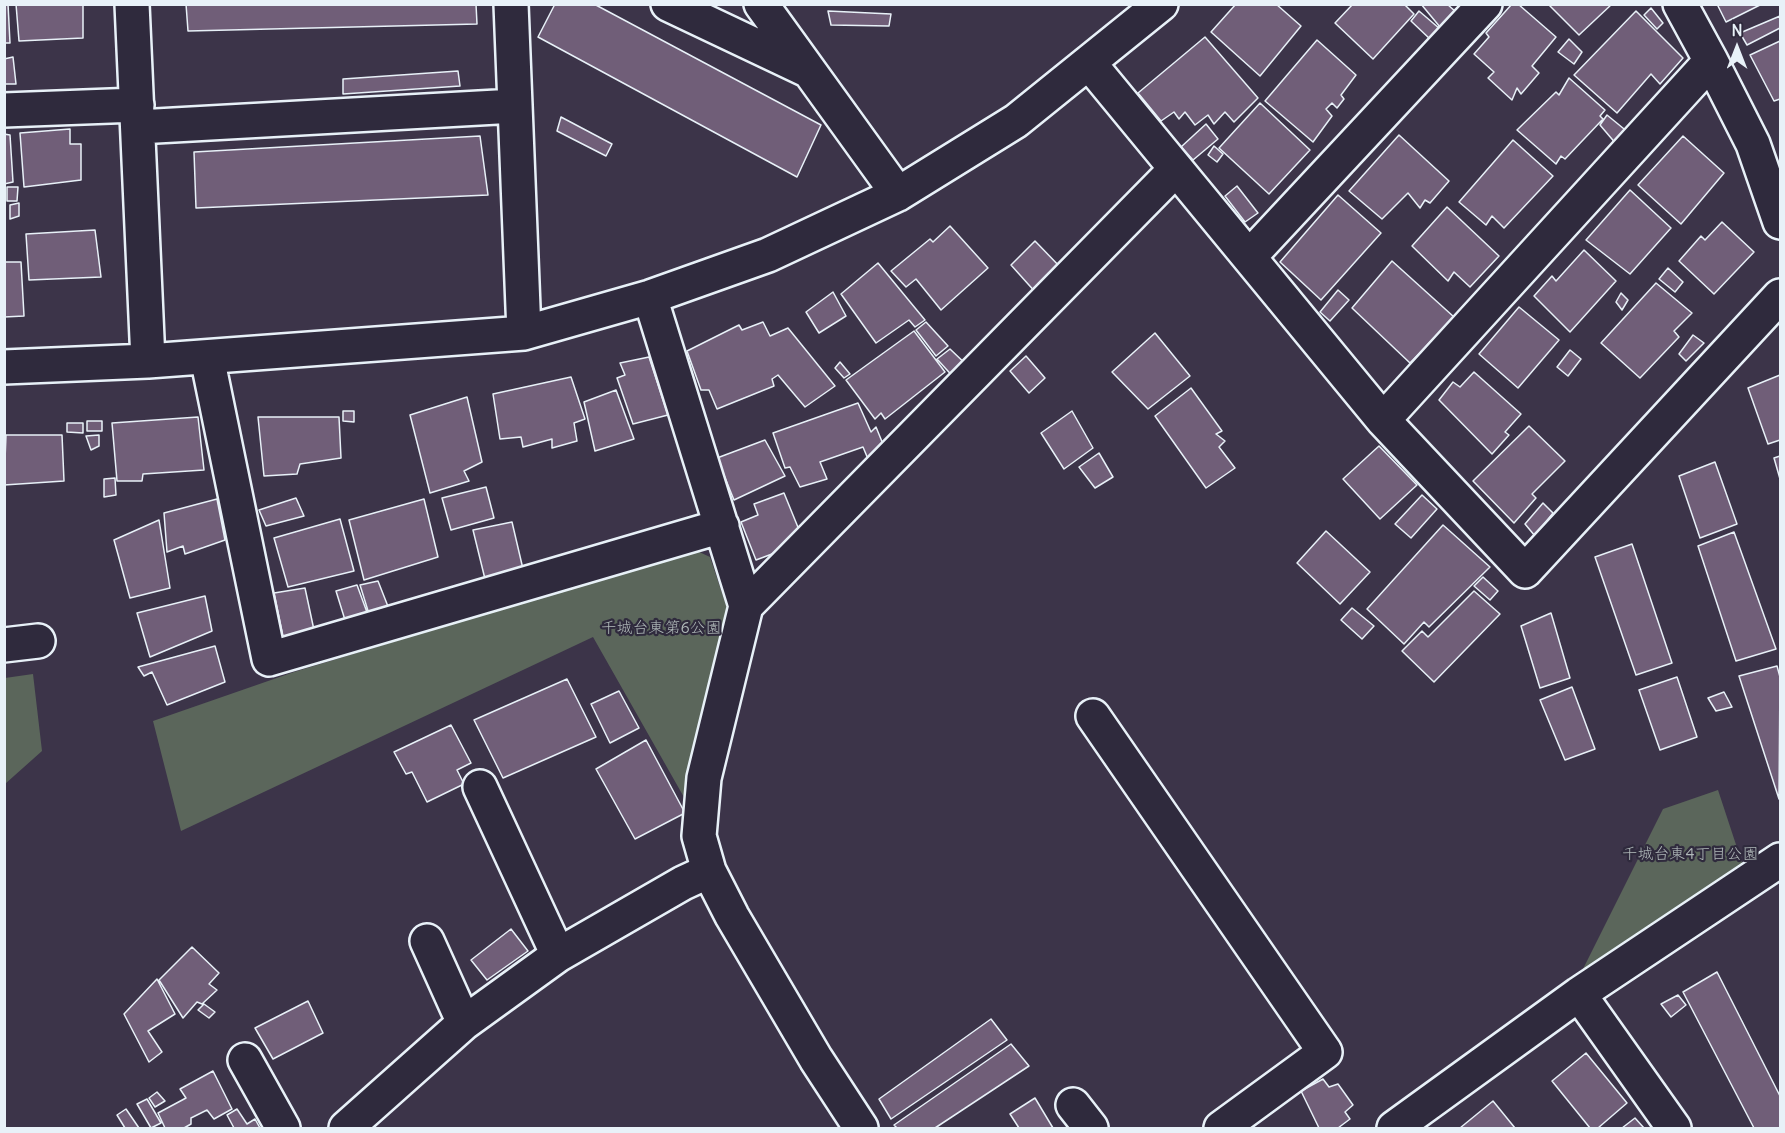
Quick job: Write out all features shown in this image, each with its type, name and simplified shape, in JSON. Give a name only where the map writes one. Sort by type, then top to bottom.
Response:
[{"type":"street","points":[[132,4],[148,361]]},
{"type":"street","points":[[511,4],[524,333]]},
{"type":"street","points":[[668,4],[808,70]]},
{"type":"street","points":[[761,4],[898,194]]},
{"type":"street","points":[[4,367],[148,361],[524,333],[650,297],[768,255],[898,194],[1016,121],[1161,4]]},
{"type":"street","points":[[1249,257],[1485,4]]},
{"type":"street","points":[[1680,4],[1753,144],[1780,222]]},
{"type":"street","points":[[1383,420],[1711,61]]},
{"type":"street","points":[[1089,63],[1383,420],[1525,571],[1780,296]]},
{"type":"street","points":[[4,110],[137,116],[515,106]]},
{"type":"street","points":[[746,606],[1176,169]]},
{"type":"street","points":[[650,297],[746,606],[704,778],[699,836],[709,871],[732,916],[816,1059],[861,1128]]},
{"type":"street","points":[[207,357],[269,659],[722,526]]},
{"type":"street","points":[[4,645],[38,641]]},
{"type":"street","points":[[1094,716],[1326,1052],[1221,1128]]},
{"type":"street","points":[[480,788],[558,955]]},
{"type":"street","points":[[1394,1128],[1579,994],[1780,860]]},
{"type":"street","points":[[346,1128],[464,1023],[558,955],[683,883],[709,871]]},
{"type":"street","points":[[427,941],[464,1023]]},
{"type":"street","points":[[1579,994],[1674,1128]]},
{"type":"street","points":[[245,1060],[283,1128]]},
{"type":"green space","name":"千城台東第6公園","points":[[695,550],[710,557],[730,617],[685,799],[593,637],[181,831],[153,721],[294,672]]},
{"type":"green space","points":[[33,674],[42,751],[5,784],[5,678]]},
{"type":"green space","name":"千城台東4丁目公園","points":[[1718,790],[1745,872],[1576,983],[1663,809]]},
{"type":"building","points":[[4,4],[8,4],[10,43],[4,43]]},
{"type":"building","points":[[16,4],[83,4],[83,38],[19,41]]},
{"type":"building","points":[[186,4],[476,4],[477,24],[188,31]]},
{"type":"building","points":[[555,4],[594,4],[821,125],[797,177],[538,37]]},
{"type":"building","points":[[1236,4],[1276,4],[1301,26],[1260,76],[1211,32]]},
{"type":"building","points":[[1353,4],[1404,4],[1414,14],[1373,59],[1335,23]]},
{"type":"building","points":[[1421,4],[1447,4],[1456,12],[1440,27]]},
{"type":"building","points":[[1512,4],[1518,4],[1556,37],[1532,66],[1539,73],[1521,94],[1517,88],[1512,100],[1488,78],[1494,72],[1474,54],[1489,37],[1486,33]]},
{"type":"building","points":[[1548,4],[1612,4],[1579,35]]},
{"type":"building","points":[[1717,4],[1760,4],[1760,5],[1726,22]]},
{"type":"building","points":[[1651,8],[1663,23],[1657,29],[1644,15]]},
{"type":"building","points":[[828,11],[891,14],[889,26],[831,25]]},
{"type":"building","points":[[1419,11],[1440,29],[1431,40],[1411,21]]},
{"type":"building","points":[[1636,11],[1683,58],[1660,84],[1651,74],[1617,113],[1574,75]]},
{"type":"building","points":[[1780,16],[1780,28],[1747,45],[1740,33]]},
{"type":"building","points":[[1205,37],[1258,98],[1234,122],[1225,112],[1214,124],[1208,115],[1195,125],[1185,112],[1179,119],[1174,112],[1161,121],[1138,93]]},
{"type":"building","points":[[1569,39],[1582,52],[1574,64],[1558,52]]},
{"type":"building","points":[[1317,40],[1356,75],[1341,95],[1344,99],[1337,108],[1332,103],[1326,109],[1332,116],[1313,142],[1265,101]]},
{"type":"building","points":[[1780,41],[1780,99],[1774,101],[1750,55]]},
{"type":"building","points":[[13,57],[16,84],[4,84],[4,59]]},
{"type":"building","points":[[458,71],[460,86],[343,94],[343,79]]},
{"type":"building","points":[[1569,78],[1605,110],[1600,116],[1603,119],[1565,159],[1561,156],[1556,164],[1517,130],[1556,92],[1559,95]]},
{"type":"building","points":[[1260,103],[1310,150],[1269,194],[1219,148]]},
{"type":"building","points":[[1607,115],[1629,133],[1617,145],[1600,125]]},
{"type":"building","points":[[561,117],[612,144],[606,156],[557,131]]},
{"type":"building","points":[[1206,124],[1218,139],[1193,160],[1181,147]]},
{"type":"building","points":[[70,129],[70,144],[81,144],[81,180],[24,187],[20,133]]},
{"type":"building","points":[[4,134],[10,135],[13,182],[4,184]]},
{"type":"building","points":[[1399,135],[1449,181],[1430,203],[1425,200],[1420,208],[1408,193],[1382,219],[1349,191]]},
{"type":"building","points":[[480,136],[488,195],[196,208],[194,152]]},
{"type":"building","points":[[1683,136],[1724,173],[1681,224],[1638,185]]},
{"type":"building","points":[[1513,140],[1553,176],[1504,228],[1492,216],[1486,225],[1459,202]]},
{"type":"building","points":[[1214,146],[1223,154],[1217,162],[1208,155]]},
{"type":"building","points":[[1237,186],[1258,213],[1245,222],[1225,196]]},
{"type":"building","points":[[7,187],[18,187],[17,201],[7,201]]},
{"type":"building","points":[[1630,190],[1671,228],[1630,274],[1586,240]]},
{"type":"building","points":[[1338,195],[1381,233],[1321,300],[1280,262]]},
{"type":"building","points":[[19,203],[19,216],[10,219],[10,205]]},
{"type":"building","points":[[1447,207],[1499,256],[1470,287],[1454,272],[1448,281],[1412,246]]},
{"type":"building","points":[[1722,222],[1754,252],[1714,294],[1679,261],[1701,236],[1705,240]]},
{"type":"building","points":[[950,226],[988,268],[941,310],[916,279],[906,287],[891,271],[930,239],[933,242]]},
{"type":"building","points":[[95,230],[101,277],[29,280],[26,234]]},
{"type":"building","points":[[1035,241],[1064,271],[1037,294],[1011,265]]},
{"type":"building","points":[[1584,250],[1616,281],[1570,332],[1534,296],[1552,276],[1556,281]]},
{"type":"building","points":[[1392,261],[1454,317],[1410,363],[1352,308]]},
{"type":"building","points":[[4,262],[21,262],[24,316],[4,317]]},
{"type":"building","points":[[878,263],[925,320],[915,327],[909,320],[876,343],[841,294]]},
{"type":"building","points":[[1668,268],[1683,282],[1675,292],[1659,279]]},
{"type":"building","points":[[1656,283],[1692,313],[1674,331],[1679,337],[1640,378],[1601,343]]},
{"type":"building","points":[[1338,290],[1349,300],[1330,321],[1320,312]]},
{"type":"building","points":[[833,292],[846,316],[819,333],[806,312]]},
{"type":"building","points":[[1621,293],[1628,300],[1622,310],[1616,302]]},
{"type":"building","points":[[1519,307],[1559,340],[1518,388],[1479,354]]},
{"type":"building","points":[[763,322],[770,336],[788,328],[835,386],[805,407],[778,375],[772,379],[774,386],[717,409],[709,390],[701,390],[687,351],[739,325],[742,330]]},
{"type":"building","points":[[926,322],[948,346],[936,356],[916,330]]},
{"type":"building","points":[[914,331],[945,372],[885,419],[881,413],[875,419],[846,380]]},
{"type":"building","points":[[1155,333],[1190,376],[1148,409],[1112,372]]},
{"type":"building","points":[[1693,335],[1704,343],[1686,361],[1679,354]]},
{"type":"building","points":[[950,349],[971,369],[957,381],[937,359]]},
{"type":"building","points":[[1570,350],[1581,359],[1568,376],[1557,367]]},
{"type":"building","points":[[1026,356],[1045,378],[1029,393],[1010,371]]},
{"type":"building","points":[[649,357],[668,415],[633,424],[617,378],[625,375],[620,363]]},
{"type":"building","points":[[840,362],[850,374],[844,378],[835,368]]},
{"type":"building","points":[[1474,372],[1521,414],[1505,432],[1509,435],[1492,454],[1439,400],[1453,382],[1460,387]]},
{"type":"building","points":[[1780,375],[1780,440],[1768,444],[1748,388]]},
{"type":"building","points":[[571,377],[585,419],[574,423],[577,441],[552,448],[552,439],[523,447],[521,437],[500,439],[493,394]]},
{"type":"building","points":[[1191,388],[1222,431],[1216,434],[1225,441],[1219,447],[1235,468],[1206,488],[1155,416]]},
{"type":"building","points":[[616,390],[634,439],[595,451],[584,402]]},
{"type":"building","points":[[467,397],[482,462],[464,471],[469,481],[430,493],[410,415]]},
{"type":"building","points":[[858,403],[871,432],[876,427],[885,449],[868,459],[863,447],[820,462],[827,479],[800,487],[790,467],[785,468],[773,433]]},
{"type":"building","points":[[343,411],[354,411],[354,422],[343,421]]},
{"type":"building","points":[[1072,411],[1093,448],[1064,469],[1041,433]]},
{"type":"building","points":[[198,417],[204,470],[143,474],[142,481],[117,481],[112,423]]},
{"type":"building","points":[[258,417],[339,417],[341,458],[300,464],[297,474],[264,476]]},
{"type":"building","points":[[87,421],[102,421],[102,431],[87,431]]},
{"type":"building","points":[[67,423],[83,423],[83,433],[67,432]]},
{"type":"building","points":[[1529,426],[1565,461],[1532,494],[1536,498],[1514,523],[1473,481]]},
{"type":"building","points":[[6,435],[62,435],[64,481],[4,485]]},
{"type":"building","points":[[99,435],[99,446],[91,450],[86,436]]},
{"type":"building","points":[[765,440],[785,476],[734,500],[717,458]]},
{"type":"building","points":[[1379,446],[1417,485],[1380,519],[1343,479]]},
{"type":"building","points":[[1099,453],[1113,477],[1095,488],[1079,467]]},
{"type":"building","points":[[1780,456],[1780,479],[1774,458]]},
{"type":"building","points":[[1715,462],[1737,524],[1700,538],[1679,476]]},
{"type":"building","points":[[115,478],[116,495],[104,497],[104,479]]},
{"type":"building","points":[[486,487],[494,518],[451,530],[442,498]]},
{"type":"building","points":[[784,493],[804,542],[756,560],[741,522],[758,515],[754,504]]},
{"type":"building","points":[[1422,495],[1437,509],[1411,538],[1395,524]]},
{"type":"building","points":[[296,498],[304,516],[266,526],[259,510]]},
{"type":"building","points":[[217,499],[225,540],[185,554],[183,546],[167,552],[164,513]]},
{"type":"building","points":[[424,499],[438,557],[364,580],[349,520]]},
{"type":"building","points":[[1543,503],[1553,513],[1535,536],[1525,524]]},
{"type":"building","points":[[340,519],[354,571],[288,587],[274,538]]},
{"type":"building","points":[[159,520],[170,588],[130,598],[114,540]]},
{"type":"building","points":[[512,522],[523,569],[485,579],[473,530]]},
{"type":"building","points":[[1443,525],[1490,567],[1429,627],[1424,622],[1404,644],[1367,609]]},
{"type":"building","points":[[1326,531],[1370,572],[1340,604],[1297,563]]},
{"type":"building","points":[[1734,532],[1776,649],[1736,661],[1698,546]]},
{"type":"building","points":[[1632,544],[1672,663],[1636,675],[1595,557]]},
{"type":"building","points":[[1483,577],[1498,591],[1490,600],[1474,586]]},
{"type":"building","points":[[378,581],[389,609],[369,614],[360,585]]},
{"type":"building","points":[[357,585],[368,615],[345,620],[336,591]]},
{"type":"building","points":[[305,588],[314,630],[283,637],[274,593]]},
{"type":"building","points":[[1474,591],[1500,614],[1434,682],[1402,651],[1422,631],[1428,637]]},
{"type":"building","points":[[205,596],[212,631],[150,657],[137,613]]},
{"type":"building","points":[[1352,608],[1374,626],[1362,639],[1341,620]]},
{"type":"building","points":[[1551,613],[1570,678],[1540,688],[1521,626]]},
{"type":"building","points":[[215,646],[225,682],[167,705],[152,672],[144,676],[138,667]]},
{"type":"building","points":[[1777,666],[1780,677],[1779,799],[1739,676]]},
{"type":"building","points":[[1677,677],[1697,737],[1660,750],[1639,690]]},
{"type":"building","points":[[567,679],[596,737],[503,778],[474,720]]},
{"type":"building","points":[[1572,687],[1595,749],[1565,760],[1540,700]]},
{"type":"building","points":[[619,691],[639,728],[610,743],[591,704]]},
{"type":"building","points":[[1724,692],[1732,707],[1716,711],[1708,698]]},
{"type":"building","points":[[451,725],[471,763],[457,770],[464,784],[427,802],[412,772],[406,774],[394,752]]},
{"type":"building","points":[[646,740],[685,813],[635,839],[596,769]]},
{"type":"building","points":[[511,929],[528,951],[487,980],[471,960]]},
{"type":"building","points":[[192,947],[219,973],[209,984],[217,990],[202,1004],[197,1002],[183,1018],[159,980]]},
{"type":"building","points":[[1717,972],[1780,1096],[1780,1128],[1754,1128],[1683,992]]},
{"type":"building","points":[[157,979],[175,1014],[148,1031],[162,1052],[149,1062],[124,1014]]},
{"type":"building","points":[[1678,995],[1686,1005],[1671,1017],[1661,1004]]},
{"type":"building","points":[[308,1001],[323,1033],[273,1059],[255,1028]]},
{"type":"building","points":[[204,1004],[215,1012],[209,1018],[198,1010]]},
{"type":"building","points":[[991,1019],[1007,1040],[891,1119],[879,1099]]},
{"type":"building","points":[[1011,1044],[1029,1066],[935,1128],[897,1128],[894,1125]]},
{"type":"building","points":[[1586,1053],[1627,1103],[1598,1128],[1590,1128],[1552,1081]]},
{"type":"building","points":[[213,1071],[232,1109],[214,1119],[207,1110],[191,1118],[191,1124],[184,1128],[165,1128],[158,1113],[186,1098],[180,1089]]},
{"type":"building","points":[[1323,1079],[1329,1087],[1338,1084],[1353,1105],[1345,1112],[1350,1119],[1338,1128],[1319,1128],[1301,1091]]},
{"type":"building","points":[[157,1092],[165,1101],[155,1107],[149,1098]]},
{"type":"building","points":[[1035,1098],[1053,1128],[1019,1128],[1010,1114]]},
{"type":"building","points":[[147,1099],[161,1123],[151,1128],[137,1104]]},
{"type":"building","points":[[1493,1101],[1515,1128],[1460,1128]]},
{"type":"building","points":[[126,1109],[139,1128],[125,1128],[117,1115]]},
{"type":"building","points":[[237,1109],[247,1124],[255,1119],[260,1128],[234,1128],[227,1115]]},
{"type":"building","points":[[1635,1118],[1644,1128],[1622,1128]]}]
